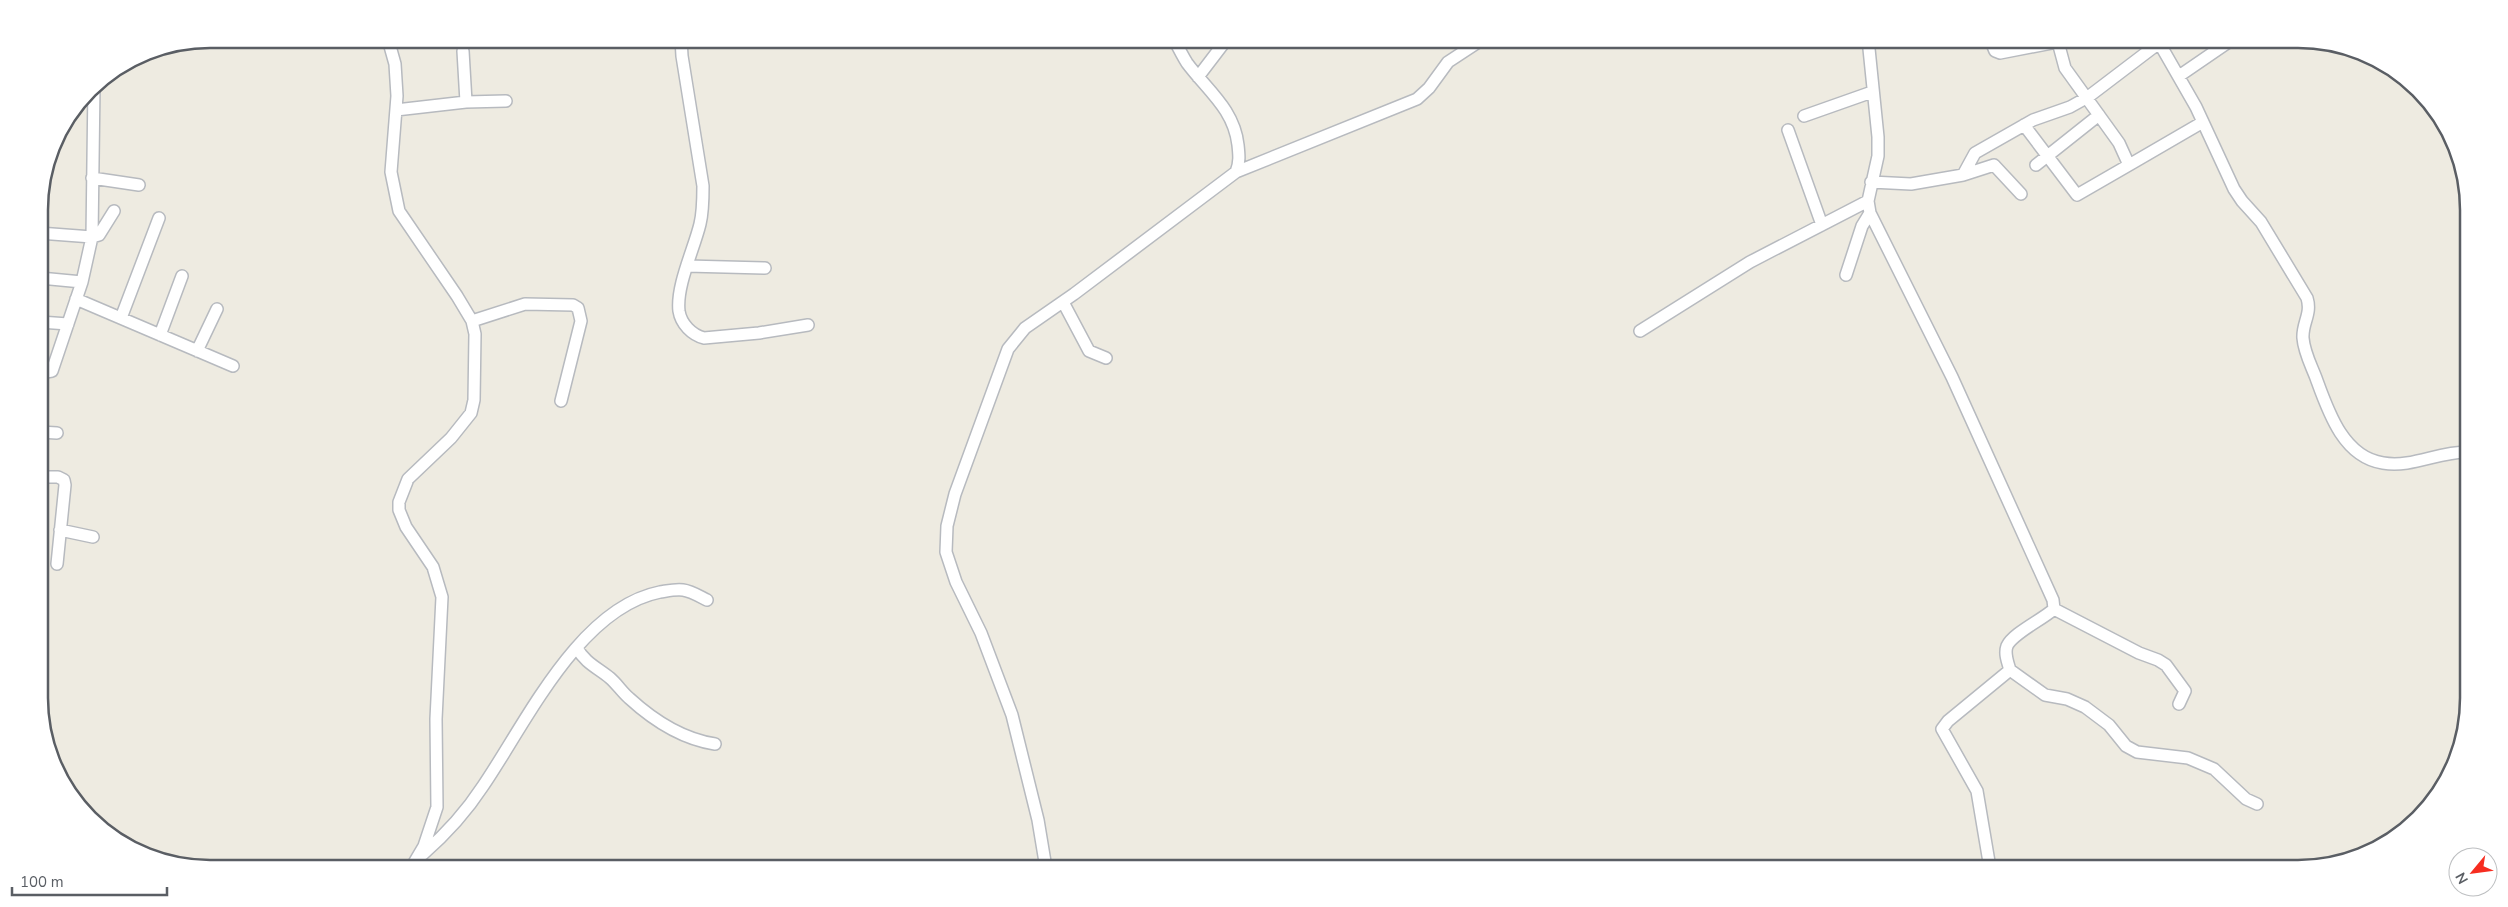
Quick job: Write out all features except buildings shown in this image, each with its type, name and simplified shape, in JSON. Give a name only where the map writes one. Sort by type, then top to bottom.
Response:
[{"type":"street","points":[[391,48],[395,64],[396,110],[391,172],[398,210],[472,321],[475,344],[474,400],[471,412],[451,438],[408,479],[399,502],[399,510],[406,527],[433,567],[442,597],[436,719],[437,807],[433,824],[416,860]]},
{"type":"street","points":[[682,48],[703,186],[700,224],[680,293],[679,311],[682,320],[697,336],[714,338],[808,325]]},
{"type":"street","points":[[1180,48],[1198,77],[1218,97],[1231,119],[1240,156],[1236,172]]},
{"type":"street","points":[[1198,77],[1220,48]]},
{"type":"street","points":[[1045,860],[1038,820],[1019,738],[981,633],[950,566],[946,539],[955,494],[1008,349],[1025,328],[1063,302],[1236,172],[1417,99],[1429,88],[1448,62],[1469,48]]},
{"type":"street","points":[[1869,48],[1878,156],[1868,201],[1870,213],[1952,378],[2041,571],[2053,600],[2054,609]]},
{"type":"street","points":[[1994,48],[1995,51],[2000,53],[2026,48]]},
{"type":"street","points":[[2060,48],[2066,68],[2119,143],[2129,166]]},
{"type":"street","points":[[1962,175],[1975,153],[2024,125],[2070,107],[2088,97],[2149,48]]},
{"type":"street","points":[[2163,48],[2203,122],[2234,189],[2261,222],[2308,298],[2310,308],[2303,337],[2307,353],[2326,409],[2353,450],[2365,458],[2383,463],[2412,463],[2452,452],[2460,452]]},
{"type":"street","points":[[2179,76],[2220,48]]},
{"type":"street","points":[[463,51],[466,102]]},
{"type":"street","points":[[1804,116],[1872,92]]},
{"type":"street","points":[[48,372],[52,371],[82,282],[92,237],[94,97]]},
{"type":"street","points":[[396,110],[466,102],[506,101]]},
{"type":"street","points":[[2036,165],[2099,115]]},
{"type":"street","points":[[2024,125],[2077,194],[2203,122]]},
{"type":"street","points":[[1788,130],[1822,225]]},
{"type":"street","points":[[1871,182],[1911,184],[1962,175],[1994,165],[2021,194]]},
{"type":"street","points":[[92,178],[139,185]]},
{"type":"street","points":[[1640,331],[1750,262],[1868,201]]},
{"type":"street","points":[[48,234],[92,237],[99,235],[114,211]]},
{"type":"street","points":[[1846,276],[1862,226],[1870,213]]},
{"type":"street","points":[[121,318],[159,218]]},
{"type":"street","points":[[687,266],[765,268]]},
{"type":"street","points":[[160,335],[182,276]]},
{"type":"street","points":[[48,279],[82,282]]},
{"type":"street","points":[[76,299],[233,366]]},
{"type":"street","points":[[1063,302],[1089,351],[1106,358]]},
{"type":"street","points":[[472,321],[525,304],[573,305],[578,308],[581,321],[561,401]]},
{"type":"street","points":[[197,351],[217,309]]},
{"type":"street","points":[[48,323],[68,324]]},
{"type":"street","points":[[48,432],[57,433]]},
{"type":"street","points":[[48,477],[64,480],[57,564]]},
{"type":"street","points":[[60,530],[93,537]]},
{"type":"street","points":[[418,860],[460,818],[483,786],[519,728],[577,648],[606,618],[653,594],[681,589],[707,600]]},
{"type":"street","points":[[2054,609],[2016,636],[2007,646],[2006,656],[2010,670],[2045,695],[2067,699],[2086,707],[2109,725],[2126,746],[2137,752],[2188,758],[2214,770],[2246,799],[2257,804]]},
{"type":"street","points":[[2054,609],[2166,665],[2185,691],[2179,704]]},
{"type":"street","points":[[577,648],[589,664],[610,678],[631,700],[654,718],[689,738],[715,744]]},
{"type":"street","points":[[1989,859],[1977,791],[1942,729],[1948,721],[2010,670]]}]
